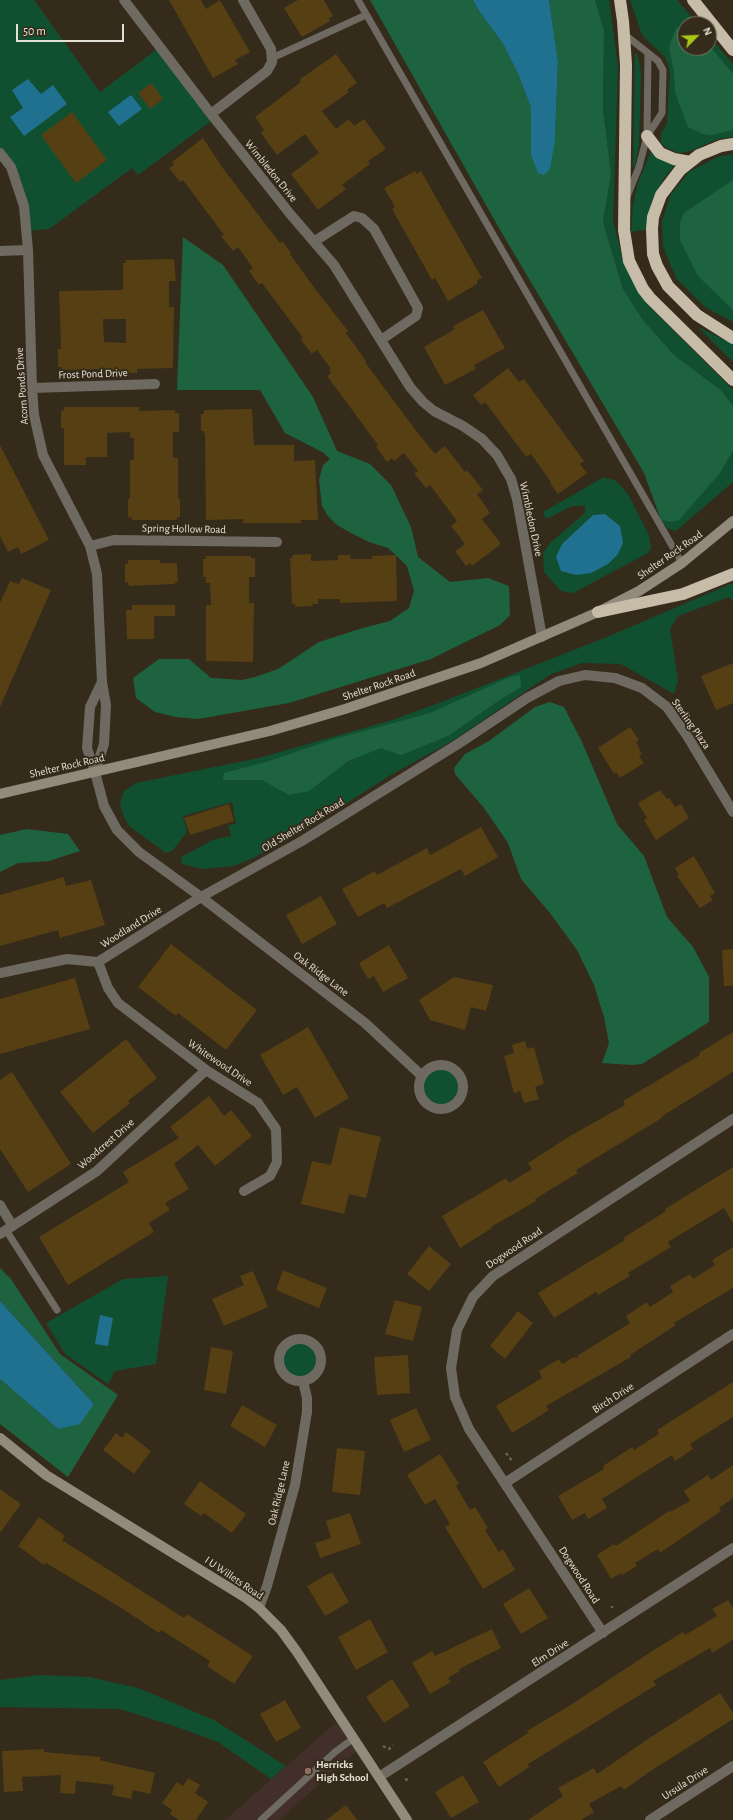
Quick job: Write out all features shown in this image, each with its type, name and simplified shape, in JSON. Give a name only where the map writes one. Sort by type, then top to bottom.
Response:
[{"type":"highway","points":[[620,0],[626,65],[624,230],[629,261],[643,289],[658,306],[733,380]]},
{"type":"highway","points":[[693,0],[733,50]]},
{"type":"highway","points":[[647,136],[660,153],[690,162]]},
{"type":"highway","points":[[733,144],[709,150],[690,162],[674,176],[659,200],[652,229],[653,254],[662,276],[686,306],[708,324],[733,338]]},
{"type":"highway","points":[[598,612],[684,594],[733,574]]},
{"type":"main road","name":"Shelter Rock Road","points":[[0,794],[270,731],[345,709],[481,663],[598,612],[654,582],[682,563],[733,521]]},
{"type":"main road","name":"I U Willets Road","points":[[0,1438],[46,1475],[246,1598],[259,1608],[281,1630],[297,1652],[407,1820]]},
{"type":"street","name":"Wimbledon Drive","points":[[124,0],[210,114],[291,215],[315,241],[334,265],[410,387],[423,402],[434,411],[463,426],[482,439],[497,455],[511,479],[517,499],[542,637]]},
{"type":"street","points":[[210,114],[266,71],[272,62],[271,49],[243,0]]},
{"type":"street","name":"Acorn Ponds Drive","points":[[0,153],[11,167],[24,206],[28,250],[34,415],[43,455],[90,546],[98,574],[102,682],[106,705],[104,744],[95,772]]},
{"type":"street","points":[[315,241],[354,216],[362,218],[374,229],[418,308],[416,316],[381,340]]},
{"type":"street","points":[[0,251],[28,250]]},
{"type":"street","name":"Frost Pond Drive","points":[[32,388],[155,384]]},
{"type":"street","name":"Spring Hollow Road","points":[[90,546],[114,540],[277,542]]},
{"type":"street","name":"Sterling Plaza","points":[[559,681],[585,675],[615,678],[642,688],[667,708],[686,734],[733,812]]},
{"type":"street","name":"Old Shelter Rock Road","points":[[201,897],[302,841],[458,744],[527,698],[559,681]]},
{"type":"street","name":"Acorn Ponds Drive","points":[[95,772],[88,748],[90,707],[102,682]]},
{"type":"street","points":[[95,772],[104,806],[117,830],[139,852],[201,897]]},
{"type":"street","name":"Woodland Drive","points":[[0,973],[67,959],[98,962],[201,897]]},
{"type":"street","name":"Oak Ridge Lane","points":[[201,897],[366,1023],[422,1076]]},
{"type":"street","name":"Whitewood Drive","points":[[98,962],[108,988],[118,1003],[206,1070],[258,1103],[276,1129],[277,1162],[270,1176],[244,1191]]},
{"type":"street","points":[[434,1066],[449,1066],[460,1076],[463,1091],[460,1098],[449,1108],[436,1108],[429,1106],[420,1096],[419,1082],[422,1076],[434,1066]]},
{"type":"street","name":"Woodcrest Drive","points":[[6,1230],[97,1171],[206,1070]]},
{"type":"street","name":"Dogwood Road","points":[[602,1633],[506,1483],[469,1429],[455,1397],[451,1368],[457,1330],[473,1297],[493,1276],[733,1119]]},
{"type":"street","points":[[0,1205],[6,1230]]},
{"type":"street","name":"Birch Drive","points":[[506,1483],[733,1334]]},
{"type":"street","points":[[296,1339],[302,1339],[314,1344],[320,1355],[321,1361],[317,1372],[313,1376],[303,1381],[296,1380],[285,1374],[280,1363],[281,1350],[285,1345],[296,1339]]},
{"type":"street","name":"Oak Ridge Lane","points":[[259,1608],[267,1586],[295,1485],[307,1412],[307,1398],[303,1381]]},
{"type":"street","name":"Elm Drive","points":[[379,1777],[733,1548]]},
{"type":"street","name":"Ursula Drive","points":[[650,1820],[733,1766]]},
{"type":"lane","points":[[358,0],[682,563]]},
{"type":"lane","points":[[272,58],[366,15]]},
{"type":"lane","points":[[624,34],[658,60],[663,70],[662,113],[647,136]]},
{"type":"lane","points":[[624,206],[639,167],[647,136],[648,53]]},
{"type":"lane","points":[[6,1230],[57,1310]]},
{"type":"lane","points":[[261,1820],[335,1752],[354,1738]]},
{"type":"path","points":[[506,1453],[512,1461]]},
{"type":"path","points":[[383,1746],[389,1749],[393,1745]]},
{"type":"shaded area","name":"Herricks High School","points":[[341,1718],[360,1748],[279,1820],[225,1820]]},
{"type":"green space","points":[[0,0],[34,0],[100,92],[160,47],[214,119],[138,175],[132,168],[49,229],[26,231],[24,206],[0,153]]},
{"type":"green space","points":[[370,0],[473,0],[479,11],[503,44],[519,76],[531,108],[531,155],[555,140],[558,61],[549,0],[595,0],[604,30],[603,109],[611,174],[603,222],[623,289],[643,320],[675,356],[722,391],[733,406],[733,451],[720,473],[679,520],[671,522],[661,520],[644,473],[499,228]]},
{"type":"green space","points":[[595,0],[609,0],[618,66],[613,220],[622,257],[651,308],[733,390],[733,406],[722,391],[675,356],[643,320],[623,289],[603,222],[611,174],[603,109],[604,30]]},
{"type":"green space","points":[[630,0],[677,0],[691,16],[677,16],[677,56],[717,56],[717,45],[733,64],[733,137],[718,139],[693,150],[680,153],[666,148],[661,143],[661,133],[667,123],[670,74],[665,57],[642,35]]},
{"type":"green space","points":[[676,28],[677,56],[717,56],[717,55],[733,74],[733,130],[712,135],[703,134],[688,127],[675,92],[674,72],[669,47]]},
{"type":"green space","points":[[635,53],[637,54],[641,72],[639,145],[635,167],[633,167]]},
{"type":"green space","points":[[652,149],[676,163],[663,180],[651,202],[648,229],[631,232],[633,205],[638,183]]},
{"type":"green space","points":[[733,154],[733,322],[705,307],[676,278],[663,246],[662,221],[671,194],[689,172],[717,157]]},
{"type":"green space","points":[[733,180],[733,310],[698,276],[680,240],[680,223],[684,213]]},
{"type":"green space","points":[[183,237],[223,265],[313,397],[337,451],[370,464],[391,485],[411,527],[418,557],[450,582],[488,578],[509,586],[510,615],[500,625],[431,659],[289,703],[198,719],[176,717],[155,712],[136,698],[133,678],[159,659],[189,659],[211,678],[242,680],[255,677],[278,669],[319,642],[390,621],[409,608],[414,591],[407,566],[388,548],[369,542],[351,533],[337,525],[328,516],[322,506],[319,480],[323,465],[330,459],[324,453],[285,433],[260,390],[177,390]]},
{"type":"green space","points":[[698,327],[733,344],[733,362]]},
{"type":"green space","points":[[733,451],[733,482],[676,531],[667,528],[661,520],[671,522],[720,473]]},
{"type":"green space","points":[[604,477],[616,481],[628,494],[649,535],[651,548],[648,553],[573,593],[561,591],[544,572],[543,553],[550,543],[585,513],[585,506],[572,506],[546,519],[543,512]],"holes":[[[605,514],[620,526],[562,544],[593,515]]]},
{"type":"green space","points":[[733,583],[733,601],[729,597],[678,616],[670,629],[678,680],[674,694],[621,664],[582,663],[551,674],[454,740],[389,776],[305,830],[255,857],[234,866],[203,869],[182,864],[181,857],[213,840],[231,836],[228,825],[236,824],[232,802],[183,816],[187,832],[172,851],[166,853],[129,826],[123,815],[120,803],[124,791],[136,783],[259,758],[392,720],[607,637]]},
{"type":"green space","points":[[520,675],[521,687],[448,736],[401,755],[381,748],[348,761],[309,791],[289,795],[262,780],[223,780],[224,773],[266,762],[331,740],[430,713],[510,677]]},
{"type":"green space","points":[[550,702],[564,707],[582,742],[617,824],[644,856],[667,917],[693,947],[709,977],[709,1022],[642,1064],[631,1065],[602,1063],[609,1043],[604,1017],[594,985],[577,950],[550,913],[521,879],[508,843],[484,808],[455,774],[454,768],[465,754],[489,741],[535,707]]},
{"type":"green space","points":[[27,829],[68,834],[80,851],[49,861],[18,863],[0,872],[0,835]]},
{"type":"green space","points":[[441,1065],[453,1069],[459,1075],[463,1087],[459,1099],[453,1105],[441,1109],[429,1105],[423,1099],[419,1087],[423,1075],[429,1069]]},
{"type":"green space","points":[[0,1268],[11,1279],[60,1354],[118,1395],[68,1477],[0,1424],[0,1379],[58,1429],[94,1404],[0,1301]]},
{"type":"green space","points":[[168,1276],[156,1364],[115,1371],[108,1384],[65,1354],[46,1323],[123,1279]]},
{"type":"green space","points":[[300,1339],[315,1345],[321,1360],[315,1375],[300,1381],[285,1375],[279,1360],[285,1345]]},
{"type":"green space","points":[[40,1675],[89,1677],[138,1688],[214,1720],[286,1766],[271,1779],[218,1742],[120,1709],[0,1707],[0,1680]]},
{"type":"water","points":[[473,0],[549,0],[558,61],[555,140],[550,169],[544,175],[538,173],[531,155],[531,108],[519,76],[503,44],[479,11]]},
{"type":"water","points":[[28,79],[41,94],[53,85],[67,104],[24,136],[10,117],[23,108],[12,90]]},
{"type":"water","points":[[131,95],[142,109],[119,126],[108,112]]},
{"type":"water","points":[[605,514],[620,526],[623,543],[618,554],[608,564],[591,573],[576,575],[561,571],[556,557],[562,544],[593,515]]},
{"type":"water","points":[[0,1301],[94,1404],[80,1424],[58,1429],[0,1379]]},
{"type":"water","points":[[100,1315],[113,1318],[108,1346],[95,1344]]},
{"type":"building","points":[[169,0],[201,0],[206,9],[220,0],[250,52],[235,60],[238,64],[213,78]]},
{"type":"building","points":[[298,0],[324,0],[333,16],[329,18],[330,21],[302,37],[284,8]]},
{"type":"building","points":[[336,54],[357,83],[347,90],[349,92],[322,111],[336,129],[349,119],[354,126],[364,119],[386,149],[368,161],[370,164],[342,185],[346,189],[318,210],[291,174],[319,153],[305,134],[277,155],[261,133],[264,130],[255,117],[301,82],[299,80]]},
{"type":"building","points":[[151,83],[163,99],[150,109],[138,93]]},
{"type":"building","points":[[72,112],[107,160],[76,183],[41,135]]},
{"type":"building","points":[[203,138],[222,167],[280,243],[282,241],[313,286],[348,331],[346,333],[366,361],[365,362],[414,428],[435,454],[445,446],[465,472],[467,470],[483,490],[477,494],[490,513],[482,519],[501,544],[472,566],[470,563],[466,566],[455,551],[465,544],[451,526],[457,521],[430,485],[426,488],[414,473],[418,471],[404,453],[394,461],[392,458],[387,462],[376,447],[378,445],[327,376],[331,373],[329,370],[331,369],[317,350],[312,354],[300,339],[303,338],[262,283],[259,285],[249,271],[253,268],[238,247],[233,251],[221,236],[224,235],[183,180],[180,182],[169,168],[174,165],[172,162]]},
{"type":"building","points":[[415,171],[417,174],[421,171],[482,278],[477,280],[477,284],[448,301],[435,278],[432,280],[398,220],[392,209],[395,207],[384,188]]},
{"type":"building","points":[[174,259],[176,281],[169,281],[169,307],[174,307],[173,368],[137,369],[137,373],[99,372],[99,369],[62,370],[62,367],[58,367],[58,349],[61,349],[59,291],[123,290],[123,263],[126,263],[126,260]],"holes":[[[103,319],[126,319],[126,343],[104,342]]]},
{"type":"building","points":[[483,310],[505,348],[474,365],[476,369],[445,385],[424,347],[455,329],[453,326]]},
{"type":"building","points":[[508,368],[519,382],[524,379],[584,461],[580,464],[587,473],[558,494],[531,454],[526,457],[485,402],[481,405],[473,395]]},
{"type":"building","points":[[64,407],[139,407],[139,411],[175,410],[175,413],[179,413],[179,432],[173,432],[173,458],[178,458],[178,499],[180,499],[180,517],[177,517],[177,520],[132,520],[132,518],[128,517],[128,499],[130,499],[130,460],[134,460],[134,438],[130,438],[130,432],[107,433],[107,457],[86,457],[86,465],[64,465],[64,428],[61,428],[61,411],[64,410]]},
{"type":"building","points":[[252,409],[254,445],[294,445],[294,461],[315,460],[318,520],[301,520],[301,523],[243,523],[243,519],[206,520],[205,437],[204,431],[201,431],[201,414],[204,414],[204,410]]},
{"type":"building","points":[[0,445],[49,540],[21,554],[18,547],[8,552],[0,536]]},
{"type":"building","points":[[311,554],[311,561],[338,560],[338,555],[350,555],[351,559],[372,559],[372,556],[396,555],[397,601],[340,603],[340,599],[318,599],[318,604],[312,604],[313,606],[295,607],[295,604],[292,604],[290,558],[293,558],[292,555]]},
{"type":"building","points":[[206,556],[251,556],[251,558],[255,558],[255,577],[249,577],[249,603],[254,603],[253,662],[206,661],[206,605],[211,605],[210,583],[206,583],[206,577],[203,577],[203,559],[206,559]]},
{"type":"building","points":[[128,560],[160,560],[160,563],[177,563],[178,582],[175,582],[175,584],[129,586],[128,582],[125,582],[125,564],[128,564]]},
{"type":"building","points":[[22,578],[51,590],[0,707],[0,603],[10,581],[19,584]]},
{"type":"building","points":[[132,605],[175,605],[175,616],[154,616],[154,639],[127,639],[126,610],[132,610]]},
{"type":"building","points":[[733,663],[733,703],[716,710],[701,676]]},
{"type":"building","points":[[630,727],[639,740],[636,742],[642,754],[639,756],[644,763],[620,778],[616,772],[614,774],[598,748]]},
{"type":"building","points":[[660,790],[667,799],[669,798],[675,807],[681,804],[689,818],[656,840],[644,820],[647,818],[638,803]]},
{"type":"building","points":[[229,804],[234,821],[190,835],[184,818]]},
{"type":"building","points":[[481,827],[498,857],[465,876],[461,869],[387,908],[384,903],[358,917],[342,889],[375,871],[377,875],[427,848],[430,855]]},
{"type":"building","points":[[694,856],[715,893],[710,896],[713,900],[700,908],[677,876],[679,875],[675,868]]},
{"type":"building","points":[[64,877],[66,886],[91,880],[105,925],[60,938],[58,930],[0,946],[0,895]]},
{"type":"building","points":[[321,896],[337,924],[302,944],[286,915]]},
{"type":"building","points":[[171,944],[257,1010],[226,1050],[178,1013],[176,1016],[138,987]]},
{"type":"building","points":[[389,945],[408,978],[383,992],[374,976],[368,979],[359,963]]},
{"type":"building","points":[[733,949],[733,986],[724,986],[722,950]]},
{"type":"building","points":[[454,977],[493,985],[486,1011],[471,1007],[465,1030],[430,1020],[419,1000]]},
{"type":"building","points":[[75,978],[90,1029],[0,1054],[0,999]]},
{"type":"building","points":[[308,1027],[349,1098],[315,1118],[297,1087],[283,1095],[260,1055]]},
{"type":"building","points":[[733,1032],[733,1072],[661,1117],[662,1118],[576,1170],[578,1173],[460,1248],[442,1216],[506,1178],[509,1183],[532,1169],[528,1163],[570,1136],[625,1105],[623,1101],[700,1055],[699,1053]]},
{"type":"building","points":[[126,1039],[157,1078],[128,1101],[130,1103],[93,1133],[60,1092]]},
{"type":"building","points":[[525,1041],[527,1049],[534,1047],[544,1084],[535,1087],[539,1099],[524,1103],[520,1091],[514,1093],[504,1056],[514,1053],[512,1045]]},
{"type":"building","points":[[12,1072],[71,1164],[28,1192],[0,1149],[0,1080]]},
{"type":"building","points":[[209,1096],[224,1116],[231,1110],[252,1136],[215,1166],[198,1145],[174,1164],[189,1189],[165,1203],[170,1210],[149,1223],[154,1232],[68,1285],[39,1237],[129,1182],[123,1172],[179,1138],[170,1127]]},
{"type":"building","points":[[340,1127],[381,1137],[366,1198],[349,1194],[344,1214],[301,1204],[312,1161],[331,1165]]},
{"type":"building","points":[[733,1167],[733,1223],[724,1208],[668,1242],[671,1247],[628,1273],[630,1276],[598,1295],[596,1292],[554,1318],[538,1293],[625,1240],[623,1238],[666,1211],[665,1209]]},
{"type":"building","points":[[429,1246],[451,1264],[429,1291],[407,1274]]},
{"type":"building","points":[[733,1247],[733,1288],[674,1323],[676,1325],[630,1355],[631,1357],[546,1406],[549,1410],[512,1433],[496,1406],[542,1378],[539,1371],[559,1359],[562,1364],[574,1357],[579,1358],[577,1356],[630,1323],[626,1316],[647,1302],[650,1307],[673,1292],[670,1286],[690,1274],[693,1279],[715,1265],[712,1260]]},
{"type":"building","points":[[283,1270],[327,1288],[319,1308],[276,1290]]},
{"type":"building","points":[[253,1271],[268,1307],[224,1326],[212,1299],[244,1285],[240,1276]]},
{"type":"building","points":[[395,1300],[422,1307],[413,1341],[385,1334]]},
{"type":"building","points":[[518,1311],[533,1323],[505,1359],[490,1346]]},
{"type":"building","points":[[211,1347],[233,1351],[226,1394],[204,1390]]},
{"type":"building","points":[[408,1355],[410,1393],[377,1395],[374,1357]]},
{"type":"building","points":[[733,1382],[733,1417],[690,1444],[693,1449],[675,1461],[672,1455],[602,1499],[607,1508],[588,1519],[585,1513],[572,1520],[558,1496],[604,1469],[603,1466],[632,1447],[634,1450],[659,1434],[657,1430]]},
{"type":"building","points":[[242,1405],[277,1425],[265,1447],[230,1426]]},
{"type":"building","points":[[416,1408],[431,1440],[404,1452],[390,1420]]},
{"type":"building","points":[[126,1432],[151,1451],[134,1474],[103,1450],[116,1433],[122,1438]]},
{"type":"building","points":[[337,1448],[365,1451],[360,1495],[332,1492]]},
{"type":"building","points":[[440,1454],[459,1484],[456,1486],[470,1510],[475,1507],[488,1528],[485,1530],[499,1552],[503,1549],[515,1570],[483,1589],[445,1527],[450,1524],[435,1499],[425,1505],[407,1475]]},
{"type":"building","points":[[733,1465],[733,1498],[719,1508],[721,1511],[660,1553],[658,1549],[635,1563],[637,1566],[622,1575],[621,1573],[611,1579],[597,1555],[614,1544],[616,1546],[669,1511],[670,1512],[690,1501],[684,1491],[708,1475],[711,1480]]},
{"type":"building","points":[[200,1481],[246,1514],[232,1533],[204,1513],[201,1516],[184,1504]]},
{"type":"building","points":[[0,1489],[21,1504],[0,1533]]},
{"type":"building","points":[[350,1513],[361,1544],[320,1558],[315,1543],[331,1538],[326,1521]]},
{"type":"building","points":[[39,1517],[65,1536],[62,1540],[184,1618],[187,1614],[253,1656],[234,1684],[207,1666],[210,1661],[161,1630],[159,1633],[123,1609],[46,1563],[44,1565],[18,1546]]},
{"type":"building","points":[[332,1572],[349,1602],[325,1616],[307,1586]]},
{"type":"building","points":[[529,1588],[548,1618],[521,1634],[503,1604]]},
{"type":"building","points":[[728,1600],[733,1608],[733,1640],[712,1653],[710,1648],[653,1681],[656,1685],[528,1764],[529,1767],[499,1787],[483,1762],[528,1733],[527,1731],[569,1706],[657,1648],[683,1632],[685,1635],[717,1616],[712,1609]]},
{"type":"building","points":[[370,1619],[388,1652],[356,1670],[338,1637]]},
{"type":"building","points":[[492,1629],[501,1648],[459,1669],[460,1671],[448,1678],[451,1682],[430,1694],[412,1663],[432,1651],[435,1656]]},
{"type":"building","points":[[392,1679],[410,1706],[384,1723],[366,1697]]},
{"type":"building","points":[[720,1693],[733,1713],[733,1719],[649,1772],[624,1790],[621,1786],[589,1804],[594,1812],[581,1820],[528,1820],[563,1796],[558,1788],[594,1768],[597,1774]]},
{"type":"building","points":[[285,1700],[301,1728],[276,1742],[260,1714]]},
{"type":"building","points":[[44,1749],[44,1752],[100,1757],[100,1760],[155,1773],[150,1794],[133,1790],[131,1799],[112,1795],[114,1785],[76,1781],[75,1794],[60,1793],[61,1775],[22,1777],[23,1791],[4,1792],[2,1751]]},
{"type":"building","points":[[463,1775],[479,1802],[451,1818],[435,1792]]},
{"type":"building","points":[[188,1778],[200,1785],[195,1793],[208,1802],[196,1820],[179,1820],[170,1814],[172,1810],[162,1803],[177,1782],[183,1786]]},
{"type":"building","points":[[346,1805],[357,1820],[326,1820]]},
{"type":"place","name":"Herricks High School","points":[[308,1771]]}]
